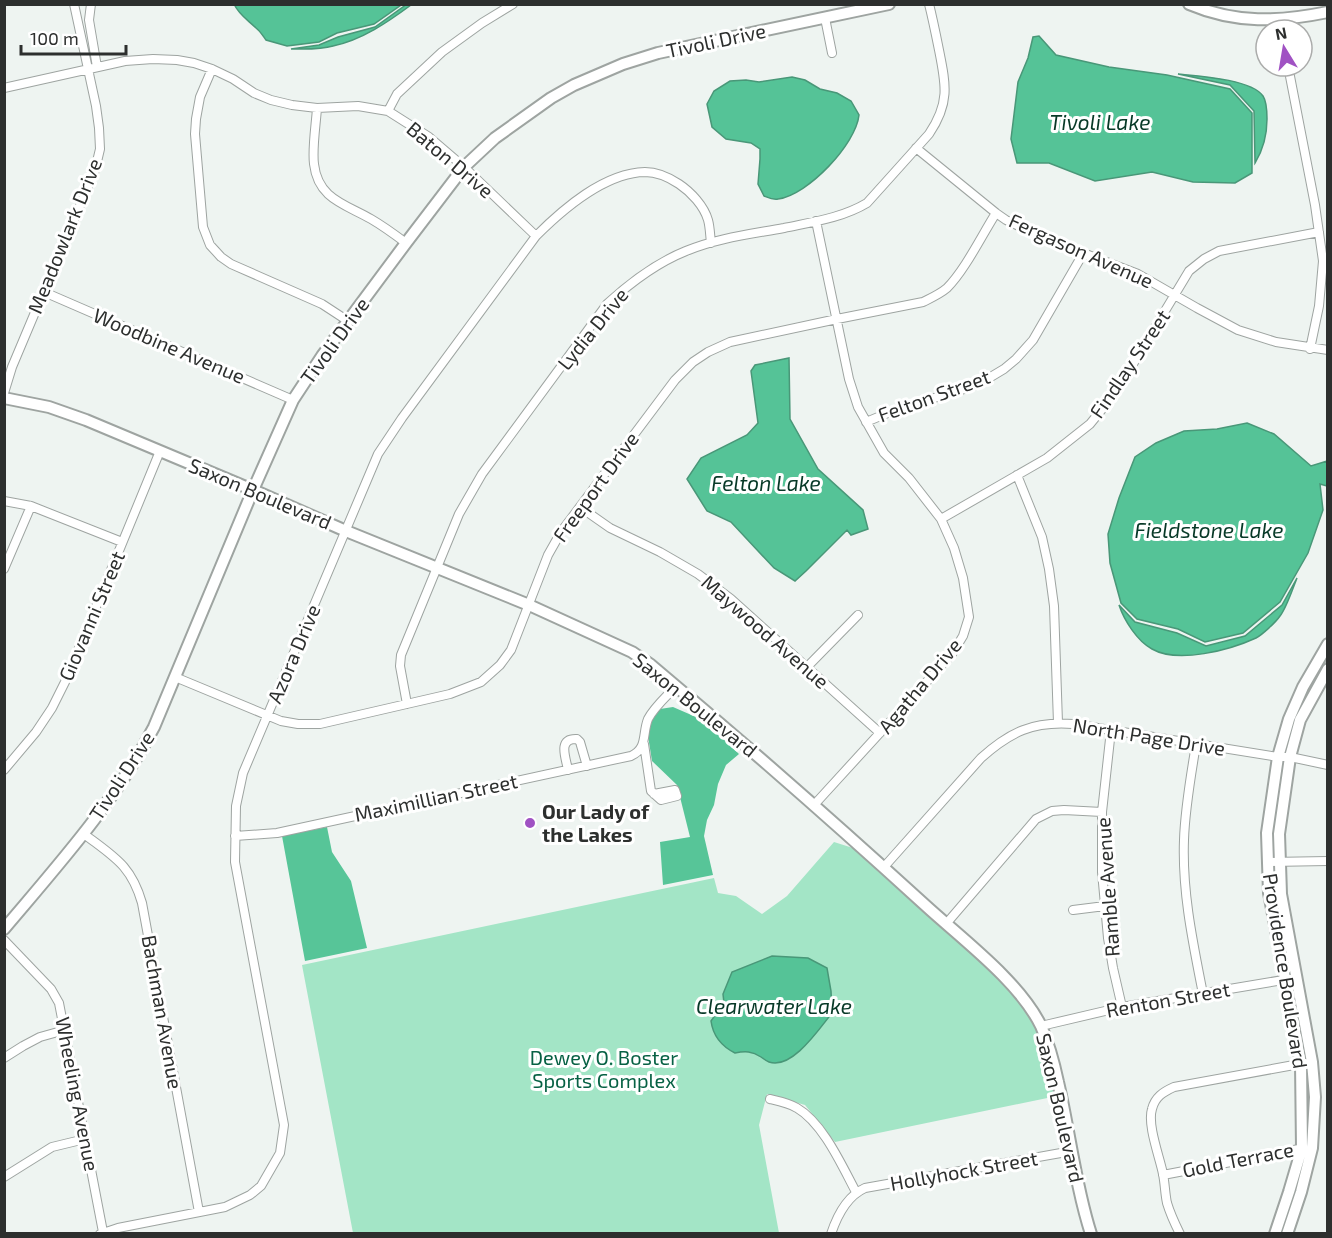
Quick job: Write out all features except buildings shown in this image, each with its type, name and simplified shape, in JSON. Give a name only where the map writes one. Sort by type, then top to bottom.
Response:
[{"type":"main road","name":"Tivoli Drive","points":[[4,929],[84,834],[139,756],[154,727],[293,400],[348,321],[465,167],[495,138],[551,98],[622,64],[658,53],[889,4]]},
{"type":"main road","points":[[1189,4],[1228,16],[1254,20]]},
{"type":"main road","points":[[1306,18],[1328,12]]},
{"type":"main road","name":"Saxon Boulevard","points":[[4,398],[49,407],[160,451],[346,531],[529,605],[632,652],[651,665],[884,867],[1011,985],[1028,1005],[1048,1043],[1080,1196],[1091,1233]]},
{"type":"main road","name":"Providence Boulevard","points":[[1287,1233],[1301,1192],[1307,1148],[1307,1063],[1291,979],[1269,893],[1267,833],[1278,757],[1288,719],[1303,687],[1328,644]]},
{"type":"main road","name":"Providence Boulevard","points":[[1291,979],[1281,894],[1279,834],[1290,757],[1300,720],[1328,669]]},
{"type":"main road","name":"Providence Boulevard","points":[[1275,1233],[1307,1148]]},
{"type":"street","name":"Meadowlark Drive","points":[[4,393],[12,367],[95,170],[100,149],[96,106],[74,4]]},
{"type":"street","points":[[91,4],[89,20],[97,67]]},
{"type":"street","points":[[388,111],[397,94],[442,52],[482,22],[513,4]]},
{"type":"street","name":"Lydia Drive","points":[[407,704],[400,666],[401,655],[459,514],[482,474],[607,304],[629,284],[662,262],[687,250],[844,214],[867,203],[929,134],[942,111],[945,81],[929,4]]},
{"type":"street","points":[[825,18],[832,53]]},
{"type":"street","name":"Baton Drive","points":[[4,88],[125,61],[177,60],[212,69],[271,100],[317,108],[358,106],[388,111],[429,136],[465,167],[536,236]]},
{"type":"street","points":[[212,69],[200,97],[195,135],[203,227],[210,245],[231,264],[322,304],[348,321]]},
{"type":"street","points":[[1290,78],[1315,205],[1323,261],[1319,306],[1310,349]]},
{"type":"street","points":[[317,108],[314,162],[323,189],[333,199],[369,218],[406,243]]},
{"type":"street","name":"Fergason Avenue","points":[[916,148],[996,213],[1044,238],[1138,274],[1238,330],[1276,342],[1328,350]]},
{"type":"street","name":"Azora Drive","points":[[102,1233],[225,1207],[250,1195],[261,1186],[280,1153],[284,1125],[235,862],[236,806],[243,773],[378,454],[536,236],[555,217],[598,186],[621,175],[646,172],[672,179],[685,188],[700,204],[708,219],[711,243]]},
{"type":"street","name":"Freeport Drive","points":[[175,677],[281,721],[298,724],[320,724],[450,694],[481,682],[500,665],[511,650],[548,555],[561,532],[675,380],[693,362],[730,342],[923,302],[936,296],[959,274],[996,213]]},
{"type":"street","name":"Agatha Drive","points":[[814,805],[952,654],[963,636],[969,617],[963,578],[954,548],[941,519],[909,478],[884,453],[858,407],[849,378],[816,221]]},
{"type":"street","name":"Findlay Street","points":[[941,519],[1047,458],[1090,424],[1124,379],[1189,271],[1204,259],[1220,251],[1319,232]]},
{"type":"street","name":"Felton Street","points":[[866,422],[900,408],[979,384],[1004,369],[1033,340],[1084,252]]},
{"type":"street","name":"Woodbine Avenue","points":[[44,292],[293,400]]},
{"type":"street","name":"Giovanni Street","points":[[4,770],[36,732],[65,682],[160,451]]},
{"type":"street","points":[[1017,475],[1042,537],[1049,569],[1054,606],[1058,723]]},
{"type":"street","points":[[4,501],[31,506],[122,542]]},
{"type":"street","points":[[4,569],[31,506]]},
{"type":"street","name":"Maywood Avenue","points":[[580,507],[610,528],[660,552],[698,574],[731,599],[880,733]]},
{"type":"street","points":[[807,667],[858,615]]},
{"type":"street","points":[[654,794],[651,791],[643,742],[644,734],[649,718],[676,686]]},
{"type":"street","name":"North Page Drive","points":[[884,867],[981,758],[997,744],[1030,727],[1058,723],[1290,757],[1328,765]]},
{"type":"street","name":"Ramble Avenue","points":[[1111,730],[1102,812],[1102,872],[1113,968],[1122,1007]]},
{"type":"street","points":[[568,770],[564,745],[570,739],[577,739],[580,742],[586,766]]},
{"type":"street","name":"Maximillian Street","points":[[235,836],[277,832],[631,756],[640,750],[643,742]]},
{"type":"street","points":[[1196,744],[1186,801],[1183,842],[1187,905],[1203,994]]},
{"type":"street","points":[[946,924],[1036,819],[1052,811],[1102,812]]},
{"type":"street","name":"Bachman Avenue","points":[[84,834],[115,857],[131,874],[138,888],[200,1212]]},
{"type":"street","points":[[1268,862],[1328,861]]},
{"type":"street","points":[[1073,910],[1105,906]]},
{"type":"street","name":"Wheeling Avenue","points":[[4,940],[51,989],[59,1003],[102,1233]]},
{"type":"street","name":"Renton Street","points":[[1041,1026],[1122,1007],[1291,979]]},
{"type":"street","points":[[4,1058],[40,1037],[65,1030]]},
{"type":"street","points":[[1180,1233],[1167,1201],[1150,1121],[1156,1099],[1162,1092],[1174,1087],[1307,1063]]},
{"type":"street","points":[[770,1099],[795,1106],[818,1125],[856,1192],[835,1219],[831,1233]]},
{"type":"street","points":[[4,1177],[52,1147],[85,1139]]},
{"type":"street","name":"Gold Terrace","points":[[1163,1174],[1307,1148]]},
{"type":"street","name":"Hollyhock Street","points":[[856,1192],[865,1188],[1072,1151]]},
{"type":"green space","name":"Dewey O. Boster Sports Complex","points":[[834,842],[856,849],[988,967],[1017,997],[1044,1043],[1057,1096],[835,1142],[805,1105],[767,1094],[759,1125],[779,1233],[353,1233],[302,965],[714,878],[718,893],[736,896],[762,914],[787,896]]},
{"type":"shaded area","points":[[673,707],[696,717],[739,754],[726,765],[707,820],[704,836],[713,875],[663,885],[660,842],[690,837],[677,785],[652,761],[648,736],[652,720],[660,709]]},
{"type":"shaded area","points":[[327,827],[332,852],[351,881],[367,948],[305,961],[282,836]]},
{"type":"water","points":[[234,4],[401,5],[374,24],[337,33],[319,42],[287,46],[266,40]]},
{"type":"water","points":[[407,4],[411,5],[384,24],[344,43],[323,48],[291,49],[319,45],[338,37],[375,27]]},
{"type":"water","name":"Tivoli Lake","points":[[1039,36],[1056,55],[1230,89],[1252,113],[1252,173],[1235,183],[1193,182],[1152,172],[1095,181],[1049,163],[1017,163],[1011,139],[1018,82],[1028,58],[1033,37]]},
{"type":"water","points":[[1178,74],[1236,82],[1257,90],[1263,96],[1266,107],[1266,130],[1255,163],[1254,111],[1230,85]]},
{"type":"water","points":[[792,77],[805,80],[820,89],[837,93],[851,101],[859,115],[849,140],[829,166],[803,188],[790,195],[773,199],[764,196],[758,184],[760,149],[751,143],[726,139],[712,127],[707,104],[714,91],[730,81],[759,82]]},
{"type":"water","name":"Felton Lake","points":[[789,358],[790,419],[818,469],[863,510],[868,529],[851,535],[847,530],[795,581],[774,568],[731,522],[707,511],[687,479],[701,458],[747,435],[758,423],[751,371],[755,365]]},
{"type":"water","name":"Fieldstone Lake","points":[[1247,423],[1274,434],[1311,466],[1327,461],[1327,486],[1320,484],[1323,510],[1308,553],[1280,602],[1243,633],[1205,642],[1178,629],[1137,619],[1121,603],[1110,563],[1108,534],[1135,457],[1156,443],[1184,431],[1217,429]]},
{"type":"water","points":[[1297,578],[1282,613],[1262,634],[1232,647],[1204,654],[1176,655],[1152,649],[1132,630],[1119,605],[1135,622],[1177,633],[1206,646],[1245,636],[1282,605]]},
{"type":"water","name":"Clearwater Lake","points":[[772,956],[808,958],[827,968],[831,991],[832,1013],[796,1054],[778,1063],[768,1062],[751,1053],[735,1053],[730,1050],[716,1036],[711,1021],[724,1003],[723,994],[732,972]]},
{"type":"place","name":"Our Lady of the Lakes","points":[[530,823]]}]
